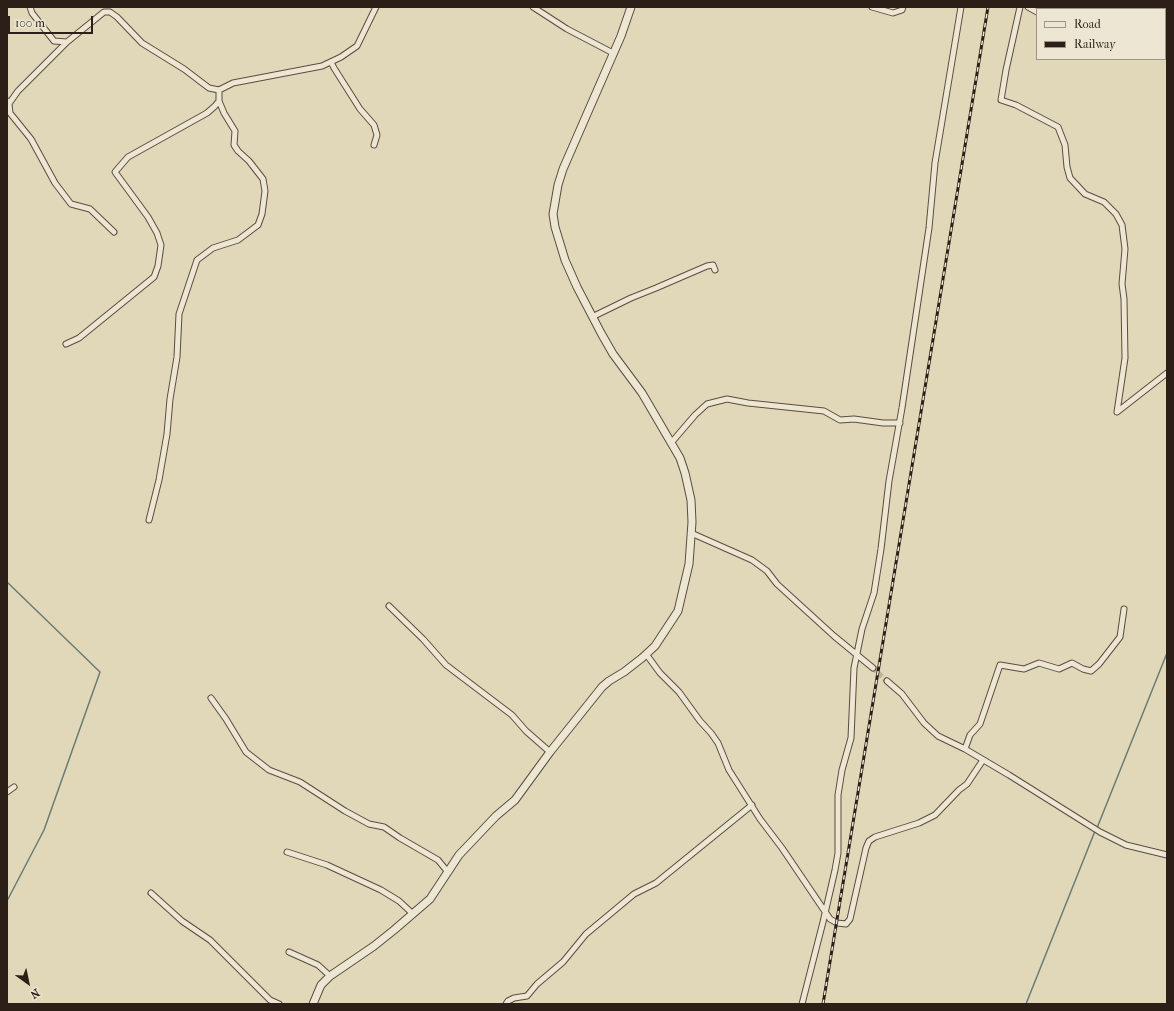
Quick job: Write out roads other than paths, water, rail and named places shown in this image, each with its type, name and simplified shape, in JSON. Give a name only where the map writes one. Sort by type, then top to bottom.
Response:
[{"type":"street","points":[[30,7],[32,13],[54,41],[67,42]]},
{"type":"street","points":[[114,232],[90,210],[71,204],[55,183],[39,151],[31,139],[10,113],[8,104],[18,91],[67,42],[104,12],[110,12],[117,17],[142,43],[184,69],[209,88],[219,90],[233,83],[322,66],[341,58],[357,46],[376,7]]},
{"type":"street","points":[[532,7],[567,29],[613,52]]},
{"type":"street","points":[[313,1004],[320,985],[330,976],[374,946],[430,898],[459,855],[496,816],[515,800],[550,752],[602,687],[624,672],[646,654],[662,635],[678,611],[689,564],[691,500],[689,485],[680,458],[642,393],[613,354],[592,317],[565,260],[553,214],[558,185],[563,169],[621,36],[631,7]]},
{"type":"street","points":[[872,7],[893,13],[902,10],[903,7]]},
{"type":"street","points":[[802,1004],[826,913],[838,852],[838,795],[842,770],[851,738],[856,654],[862,629],[874,593],[889,481],[900,423],[929,228],[935,163],[961,7]]},
{"type":"street","points":[[1020,7],[1001,100],[1016,105],[1058,127],[1065,145],[1067,167],[1070,178],[1085,194],[1104,202],[1116,214],[1122,225],[1125,249],[1122,284],[1124,299],[1124,358],[1117,412],[1167,373]]},
{"type":"street","points":[[331,62],[360,109],[374,125],[377,135],[374,145]]},
{"type":"street","points":[[149,520],[159,480],[167,434],[170,399],[177,357],[179,314],[197,260],[213,248],[238,240],[258,225],[262,214],[265,191],[263,179],[234,145],[236,131],[224,113],[219,101],[219,90]]},
{"type":"street","points":[[66,344],[79,338],[154,277],[158,266],[161,245],[157,233],[148,217],[114,172],[128,157],[207,113],[219,101]]},
{"type":"street","points":[[592,317],[631,298],[707,266],[713,265],[715,270]]},
{"type":"street","points":[[671,443],[706,404],[727,399],[748,403],[824,411],[840,420],[854,419],[883,423],[900,423]]},
{"type":"street","points":[[691,534],[752,560],[767,571],[777,584],[834,636],[873,668]]},
{"type":"street","points":[[388,606],[423,639],[446,664],[512,715],[526,731],[550,752]]},
{"type":"street","points":[[965,749],[970,735],[980,724],[1000,665],[1024,669],[1039,663],[1059,669],[1072,663],[1083,669],[1091,671],[1099,664],[1120,637],[1124,609]]},
{"type":"street","points":[[646,654],[660,673],[679,692],[700,722],[711,733],[718,743],[729,770],[766,827],[826,913],[834,922],[840,924],[848,923],[851,916],[866,848],[869,841],[874,837],[919,823],[936,815],[958,790],[967,784],[983,760]]},
{"type":"street","points":[[887,681],[902,694],[924,723],[938,736],[965,749],[1009,775],[1064,811],[1105,835],[1126,845],[1167,855]]},
{"type":"street","points":[[211,698],[246,752],[269,770],[300,782],[345,811],[369,824],[384,827],[438,860],[447,871]]},
{"type":"street","points":[[7,792],[14,787]]},
{"type":"street","points":[[506,1004],[514,998],[527,996],[537,984],[563,962],[586,934],[634,894],[656,883],[752,805]]},
{"type":"street","points":[[287,852],[326,865],[381,890],[399,901],[413,914]]},
{"type":"street","points":[[151,893],[182,921],[210,940],[270,1000],[278,1004]]},
{"type":"street","points":[[290,952],[318,965],[330,976]]},
{"type":"waterway","points":[[7,582],[100,672],[44,830],[7,901]]},
{"type":"waterway","points":[[1097,828],[1167,653]]},
{"type":"waterway","points":[[1026,1004],[1095,831]]},
{"type":"tunnel","points":[[873,668],[887,681]]},
{"type":"railway","points":[[823,1004],[988,7]]}]
